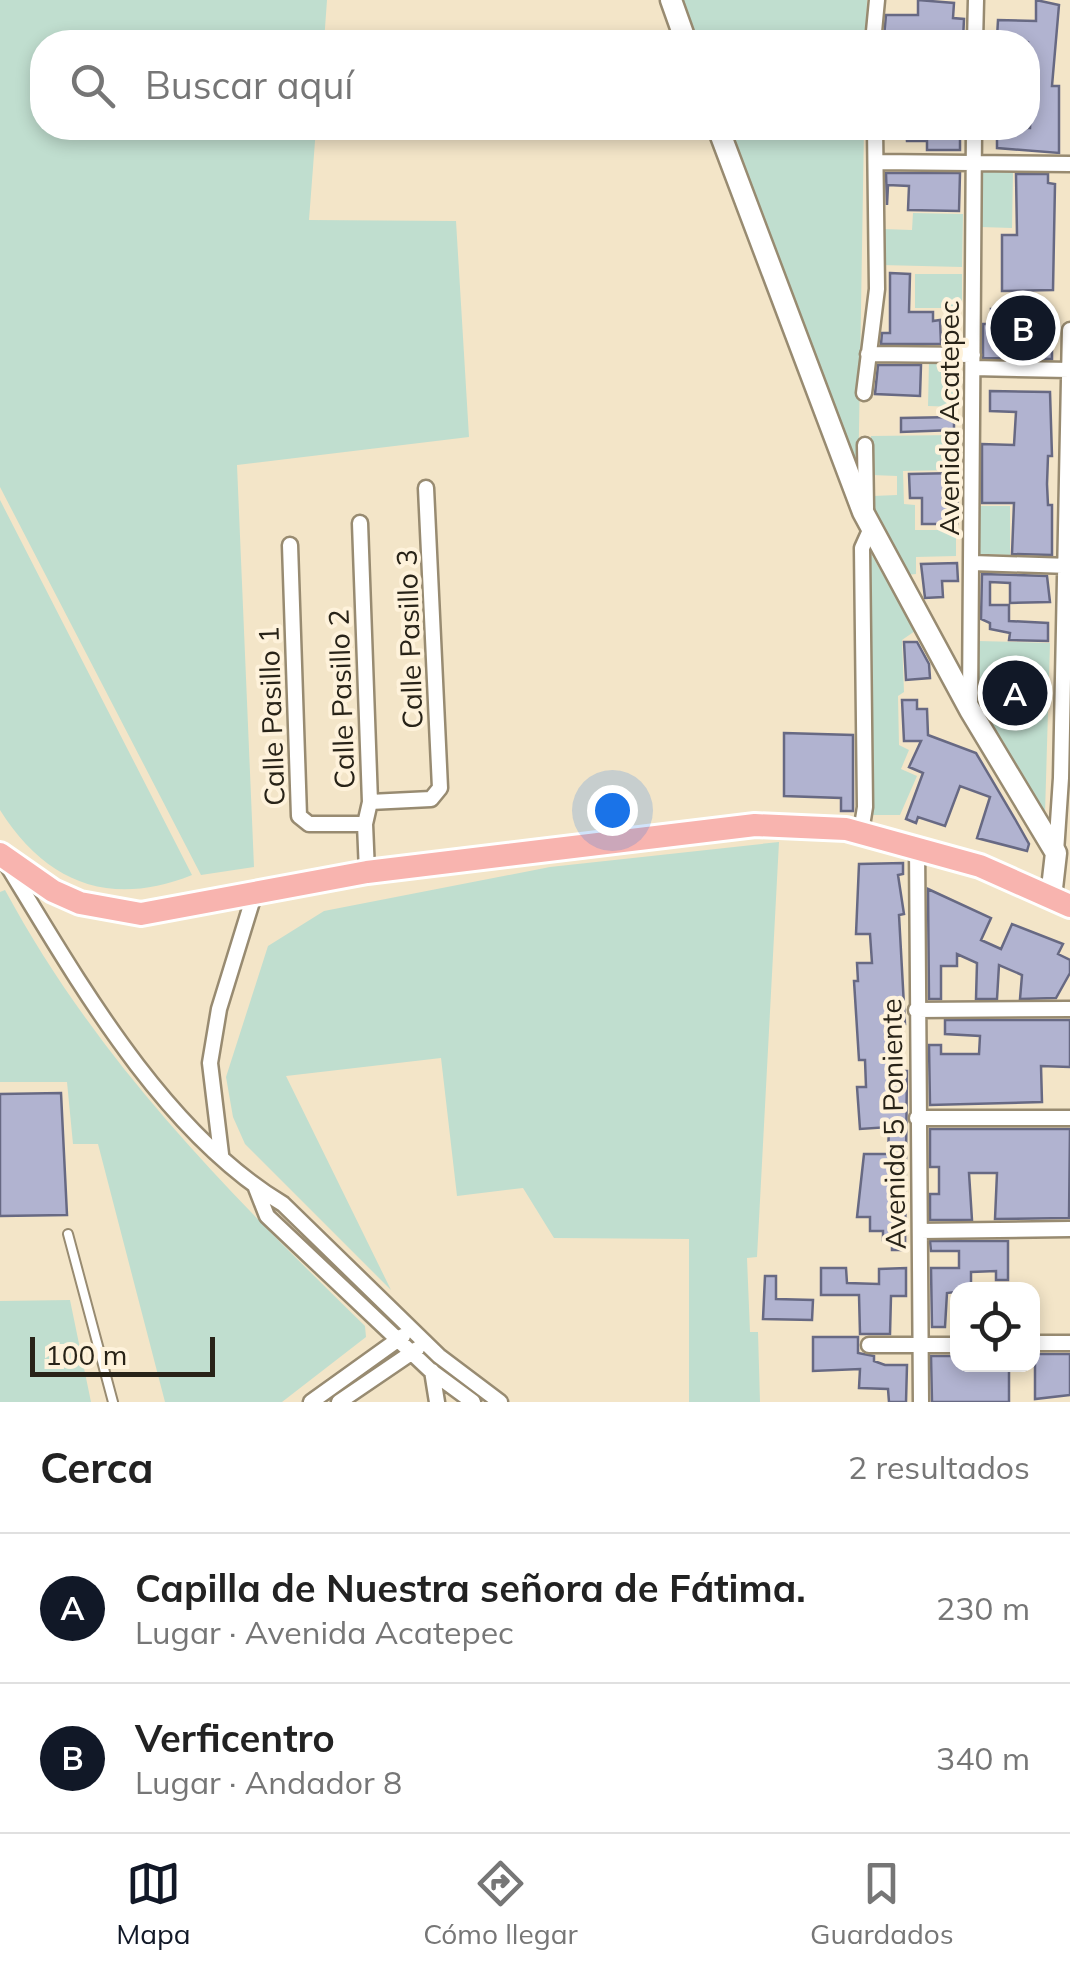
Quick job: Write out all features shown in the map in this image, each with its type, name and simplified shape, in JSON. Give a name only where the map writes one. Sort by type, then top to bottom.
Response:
[{"type":"main road","points":[[0,854],[53,891],[80,904],[120,913],[159,912],[367,872],[755,825],[861,832],[917,845],[980,866],[1061,902]]},
{"type":"street","points":[[671,0],[682,30]]},
{"type":"street","points":[[874,30],[877,0]]},
{"type":"street","points":[[975,30],[976,0]]},
{"type":"street","points":[[723,140],[867,519],[970,710],[1056,853]]},
{"type":"street","points":[[864,394],[876,289],[876,140]]},
{"type":"street","name":"Avenida Acatepec","points":[[970,710],[974,140]]},
{"type":"street","points":[[877,162],[1070,164]]},
{"type":"street","points":[[1061,902],[1056,853],[1066,723],[1070,330]]},
{"type":"street","points":[[868,354],[1069,370]]},
{"type":"street","points":[[861,832],[865,808],[864,445]]},
{"type":"street","name":"Calle Pasillo 3","points":[[370,802],[432,799],[440,788],[426,488]]},
{"type":"street","name":"Calle Pasillo 2","points":[[360,523],[370,802],[365,824],[367,872]]},
{"type":"street","name":"Calle Pasillo 1","points":[[290,545],[300,816],[309,824],[365,824]]},
{"type":"street","points":[[972,562],[1068,566]]},
{"type":"street","name":"Avenida 5 Poniente","points":[[917,845],[921,1402]]},
{"type":"street","points":[[0,854],[104,1018],[193,1130],[256,1188],[283,1204],[426,1342],[435,1364],[437,1402]]},
{"type":"street","points":[[221,1154],[212,1093],[214,1036],[255,892]]},
{"type":"street","points":[[916,1010],[1070,1009]]},
{"type":"street","points":[[918,1118],[1070,1118]]},
{"type":"street","points":[[256,1188],[268,1216],[398,1340],[500,1402]]},
{"type":"street","points":[[920,1230],[1070,1229]]},
{"type":"street","points":[[311,1402],[412,1330]]},
{"type":"street","points":[[339,1402],[426,1342]]},
{"type":"street","points":[[1040,1343],[1070,1342]]},
{"type":"street","points":[[869,1345],[950,1344]]},
{"type":"street","points":[[435,1364],[473,1402]]},
{"type":"lane","points":[[68,1234],[114,1402]]},
{"type":"green space","points":[[0,0],[327,0],[325,30],[30,30],[30,140],[315,140],[309,220],[456,221],[469,437],[237,465],[254,867],[201,875],[0,487]]},
{"type":"green space","points":[[682,0],[867,0],[866,30],[693,30]]},
{"type":"green space","points":[[731,140],[864,140],[858,490]]},
{"type":"green space","points":[[981,171],[1013,172],[1012,228],[980,227]]},
{"type":"green space","points":[[913,213],[963,214],[962,267],[881,265],[882,229],[912,230]]},
{"type":"green space","points":[[915,274],[962,274],[962,308],[915,308]]},
{"type":"green space","points":[[929,362],[958,363],[957,407],[928,406]]},
{"type":"green space","points":[[956,435],[955,470],[903,471],[904,504],[915,505],[915,530],[956,530],[956,556],[916,557],[916,574],[907,575],[873,517],[873,496],[897,495],[897,476],[872,475],[871,436]]},
{"type":"green space","points":[[0,500],[192,875],[134,889],[82,882],[38,856],[0,810]]},
{"type":"green space","points":[[976,506],[1010,506],[1010,555],[976,554]]},
{"type":"green space","points":[[870,552],[915,631],[902,640],[904,692],[898,696],[899,745],[909,750],[901,769],[917,776],[900,815],[868,815]]},
{"type":"green space","points":[[978,641],[1050,643],[1045,814],[976,708]]},
{"type":"green space","points":[[779,842],[757,1257],[747,1258],[750,1332],[758,1332],[760,1402],[689,1402],[689,1239],[554,1238],[523,1188],[457,1196],[441,1058],[286,1076],[391,1290],[245,1144],[233,1117],[226,1077],[268,946],[324,911],[550,867]]},
{"type":"green space","points":[[5,890],[81,1012],[123,1068],[215,1174],[365,1326],[366,1337],[282,1402],[165,1402],[98,1144],[73,1144],[67,1082],[0,1082],[0,892]]},
{"type":"green space","points":[[70,1300],[91,1402],[0,1402],[0,1301]]},
{"type":"building","points":[[918,0],[954,3],[953,18],[964,19],[963,30],[885,30],[886,15],[918,15]]},
{"type":"building","points":[[1036,0],[1059,5],[1052,86],[1059,86],[1059,153],[997,148],[997,140],[1040,140],[1040,30],[997,30],[998,20],[1036,21]]},
{"type":"building","points":[[960,140],[960,150],[927,150],[927,141],[907,141]]},
{"type":"building","points":[[886,173],[960,173],[959,211],[908,210],[909,186],[888,185],[887,205]]},
{"type":"building","points":[[1016,174],[1048,174],[1048,183],[1055,184],[1053,290],[1002,291],[1002,235],[1017,235]]},
{"type":"building","points":[[890,273],[910,274],[909,312],[933,312],[933,321],[940,320],[941,344],[881,344],[882,333],[890,333]]},
{"type":"building","points":[[1035,308],[1035,349],[1052,349],[1052,359],[983,358],[983,324],[992,324],[991,309]]},
{"type":"building","points":[[878,365],[921,365],[920,396],[875,394]]},
{"type":"building","points":[[990,391],[1050,392],[1052,456],[1048,456],[1047,484],[1048,505],[1052,505],[1052,555],[1012,554],[1014,503],[982,503],[982,444],[1014,445],[1016,412],[990,411]]},
{"type":"building","points":[[954,417],[954,430],[901,432],[901,418]]},
{"type":"building","points":[[958,473],[957,524],[922,524],[922,498],[910,498],[909,474]]},
{"type":"building","points":[[957,563],[958,581],[942,581],[943,597],[925,598],[921,564]]},
{"type":"building","points":[[982,574],[1047,576],[1050,602],[1010,603],[1010,583],[990,582],[990,605],[1009,605],[1009,621],[1048,623],[1048,641],[1009,640],[1010,633],[990,629],[990,623],[981,619]]},
{"type":"building","points":[[904,642],[917,642],[929,664],[930,678],[906,680]]},
{"type":"building","points":[[1001,679],[1029,679],[1029,706],[1002,707]]},
{"type":"building","points":[[902,700],[917,700],[917,709],[927,709],[928,735],[976,753],[1029,844],[1027,851],[977,838],[990,797],[960,786],[945,826],[918,817],[916,823],[906,819],[923,773],[909,767],[921,741],[904,741]]},
{"type":"building","points":[[784,733],[853,735],[853,811],[841,811],[841,798],[784,796]]},
{"type":"building","points":[[903,863],[903,874],[898,875],[904,914],[899,915],[905,1024],[898,1024],[898,1043],[894,1043],[896,1071],[907,1071],[905,1250],[892,1250],[892,1240],[883,1240],[883,1231],[870,1231],[870,1217],[857,1217],[864,1154],[888,1154],[889,1127],[860,1129],[857,1087],[866,1087],[865,1060],[859,1060],[854,981],[858,981],[857,963],[872,963],[870,934],[856,934],[859,864]]},
{"type":"building","points":[[928,889],[991,918],[981,940],[1001,949],[1012,924],[1063,944],[1058,954],[1070,960],[1070,973],[1056,998],[1020,999],[1022,975],[999,965],[997,999],[976,999],[977,963],[957,954],[957,966],[941,966],[941,999],[929,999]]},
{"type":"building","points":[[945,1020],[1070,1020],[1070,1067],[1041,1066],[1042,1102],[930,1105],[929,1045],[941,1045],[941,1054],[979,1054],[980,1036],[945,1034]]},
{"type":"building","points":[[61,1093],[67,1215],[0,1216],[0,1094]]},
{"type":"building","points":[[930,1129],[1070,1129],[1069,1218],[995,1219],[997,1173],[969,1173],[972,1220],[930,1220],[930,1194],[939,1194],[939,1167],[930,1167]]},
{"type":"building","points":[[930,1241],[1008,1241],[1008,1280],[996,1280],[996,1271],[971,1272],[971,1282],[950,1282],[945,1327],[932,1327],[931,1268],[959,1268],[959,1251],[931,1251]]},
{"type":"building","points":[[821,1268],[846,1268],[847,1283],[879,1284],[879,1269],[906,1268],[906,1296],[891,1296],[890,1334],[860,1334],[859,1295],[821,1295]]},
{"type":"building","points":[[765,1276],[776,1276],[776,1299],[813,1300],[812,1320],[763,1319]]},
{"type":"building","points":[[813,1337],[858,1337],[858,1353],[874,1356],[874,1361],[885,1365],[907,1365],[906,1402],[889,1402],[888,1389],[859,1388],[860,1369],[813,1371]]},
{"type":"building","points":[[1040,1354],[1070,1354],[1070,1395],[1035,1399]]},
{"type":"building","points":[[931,1356],[950,1356],[950,1372],[1009,1372],[1009,1402],[932,1402]]},
{"type":"place","name":"Verficentro","points":[[1023,328]]},
{"type":"place","name":"Capilla de Nuestra señora de Fátima.","points":[[1015,693]]}]
